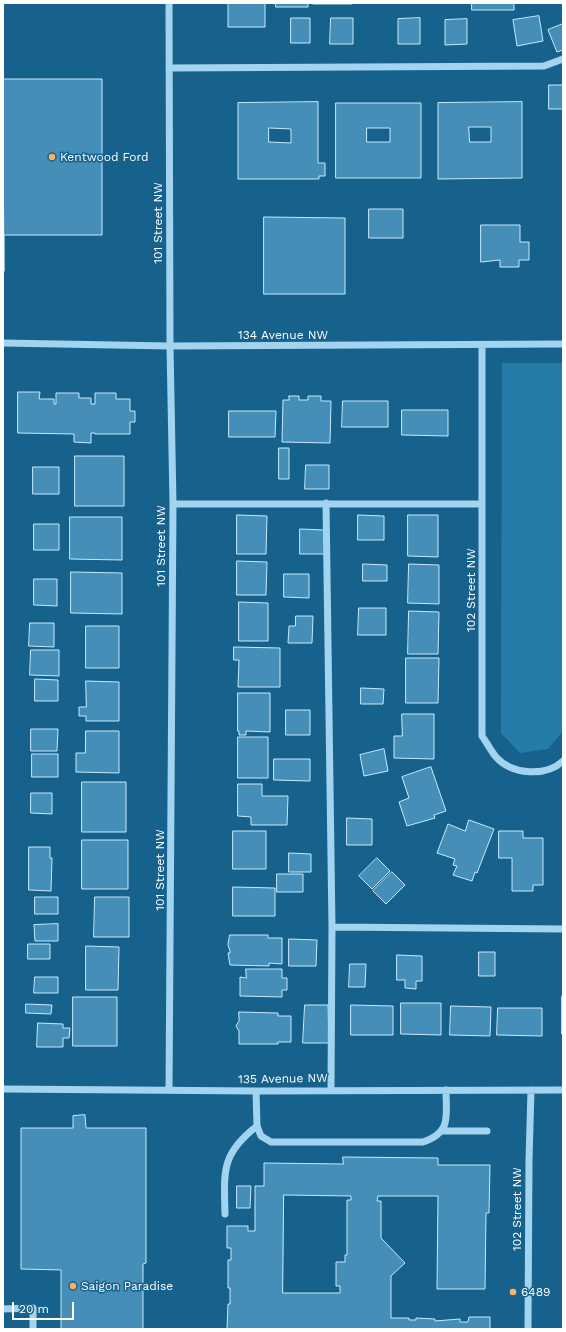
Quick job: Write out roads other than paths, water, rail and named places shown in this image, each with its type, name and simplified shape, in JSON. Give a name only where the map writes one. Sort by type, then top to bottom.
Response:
[{"type":"street","name":"101 Street NW","points":[[168,3],[170,346],[173,504],[170,1090]]},
{"type":"street","points":[[169,68],[544,66],[563,59]]},
{"type":"street","name":"134 Avenue NW","points":[[3,342],[170,346],[563,344]]},
{"type":"street","name":"102 Street NW","points":[[482,345],[482,736],[497,758],[512,769],[531,772],[548,770],[563,761]]},
{"type":"street","points":[[326,503],[332,927],[331,1090]]},
{"type":"street","points":[[173,504],[482,504]]},
{"type":"street","points":[[332,927],[563,929]]},
{"type":"street","name":"135 Avenue NW","points":[[3,1089],[256,1091],[563,1090]]},
{"type":"street","points":[[256,1091],[257,1126],[261,1136],[271,1142],[423,1142],[435,1138],[442,1131],[446,1120],[446,1090]]},
{"type":"street","name":"102 Street NW","points":[[528,1329],[528,1161],[531,1090]]},
{"type":"street","points":[[225,1214],[224,1172],[231,1154],[242,1138],[257,1126]]},
{"type":"street","points":[[442,1131],[487,1131]]},
{"type":"street","points":[[3,1309],[33,1308],[33,1329]]},
{"type":"place","name":"Kentwood Ford","points":[[52,157]]},
{"type":"place","name":"Saigon Paradise","points":[[73,1286]]},
{"type":"place","name":"6489","points":[[513,1292]]}]
